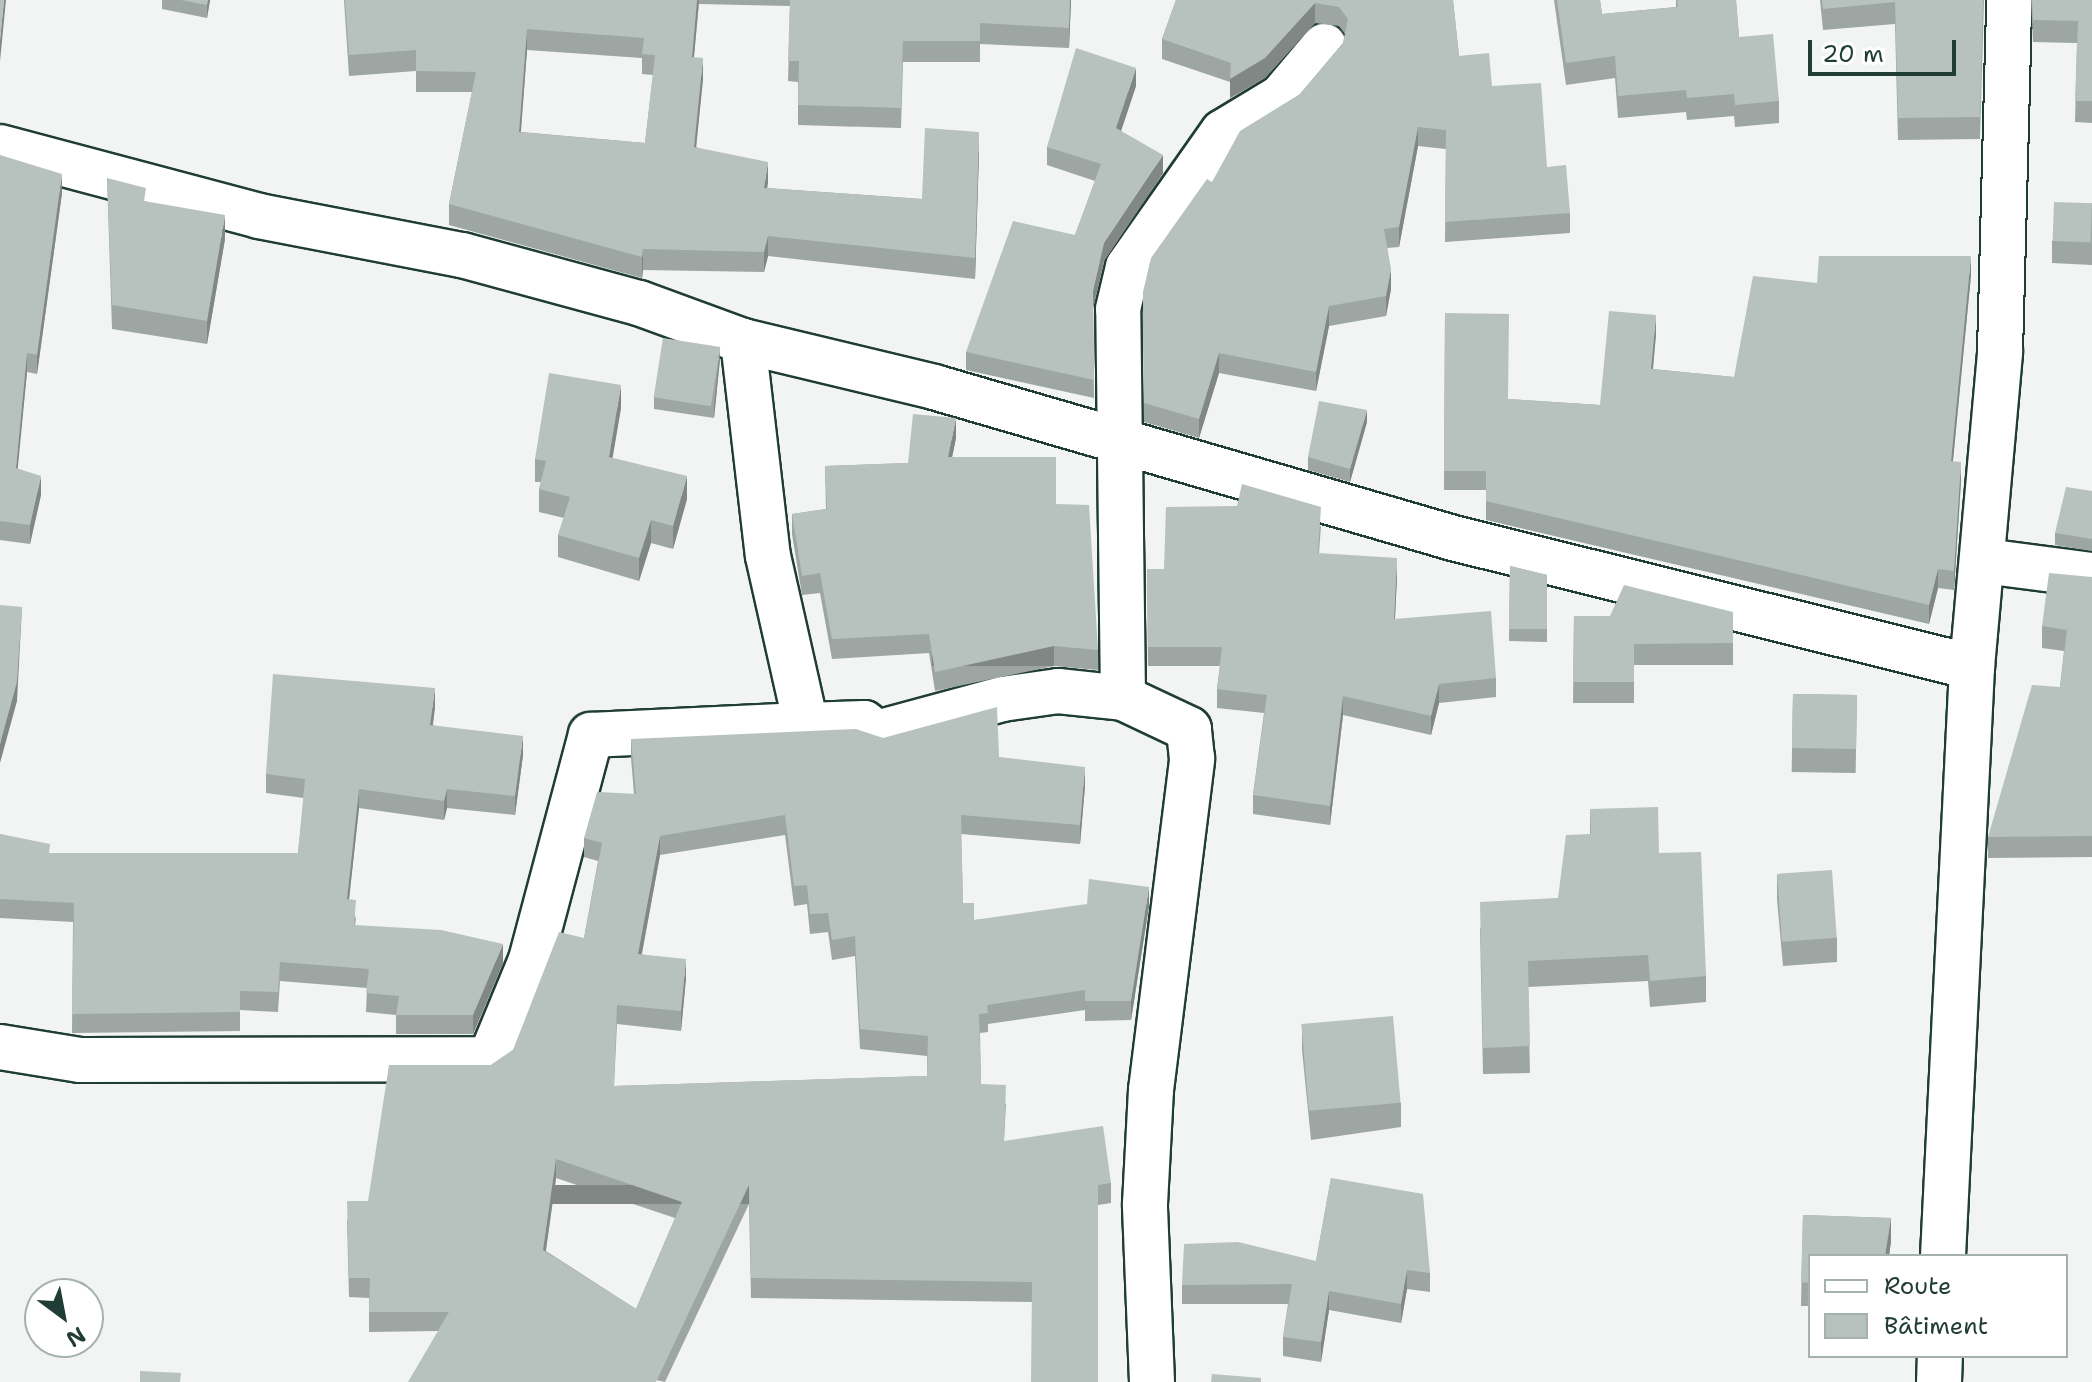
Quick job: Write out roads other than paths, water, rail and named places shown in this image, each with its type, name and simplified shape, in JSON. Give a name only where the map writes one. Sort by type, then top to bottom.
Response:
[{"type":"street","points":[[1943,1254],[1972,667],[1984,561],[2000,352],[2009,0]]},
{"type":"street","points":[[1123,698],[1117,439],[1118,309],[1128,267],[1223,132],[1281,97],[1324,46]]},
{"type":"street","points":[[0,147],[259,216],[462,255],[639,303],[743,341],[1117,439],[1453,538],[1972,667]]},
{"type":"street","points":[[743,341],[768,556],[806,725]]},
{"type":"street","points":[[1984,561],[2092,575]]},
{"type":"street","points":[[0,1047],[80,1060],[490,1059],[531,960],[591,735],[864,723],[877,733],[1002,699],[1058,691],[1123,698],[1189,729],[1192,759],[1151,1090],[1145,1204],[1152,1382]]},
{"type":"street","points":[[1939,1382],[1940,1358]]}]
